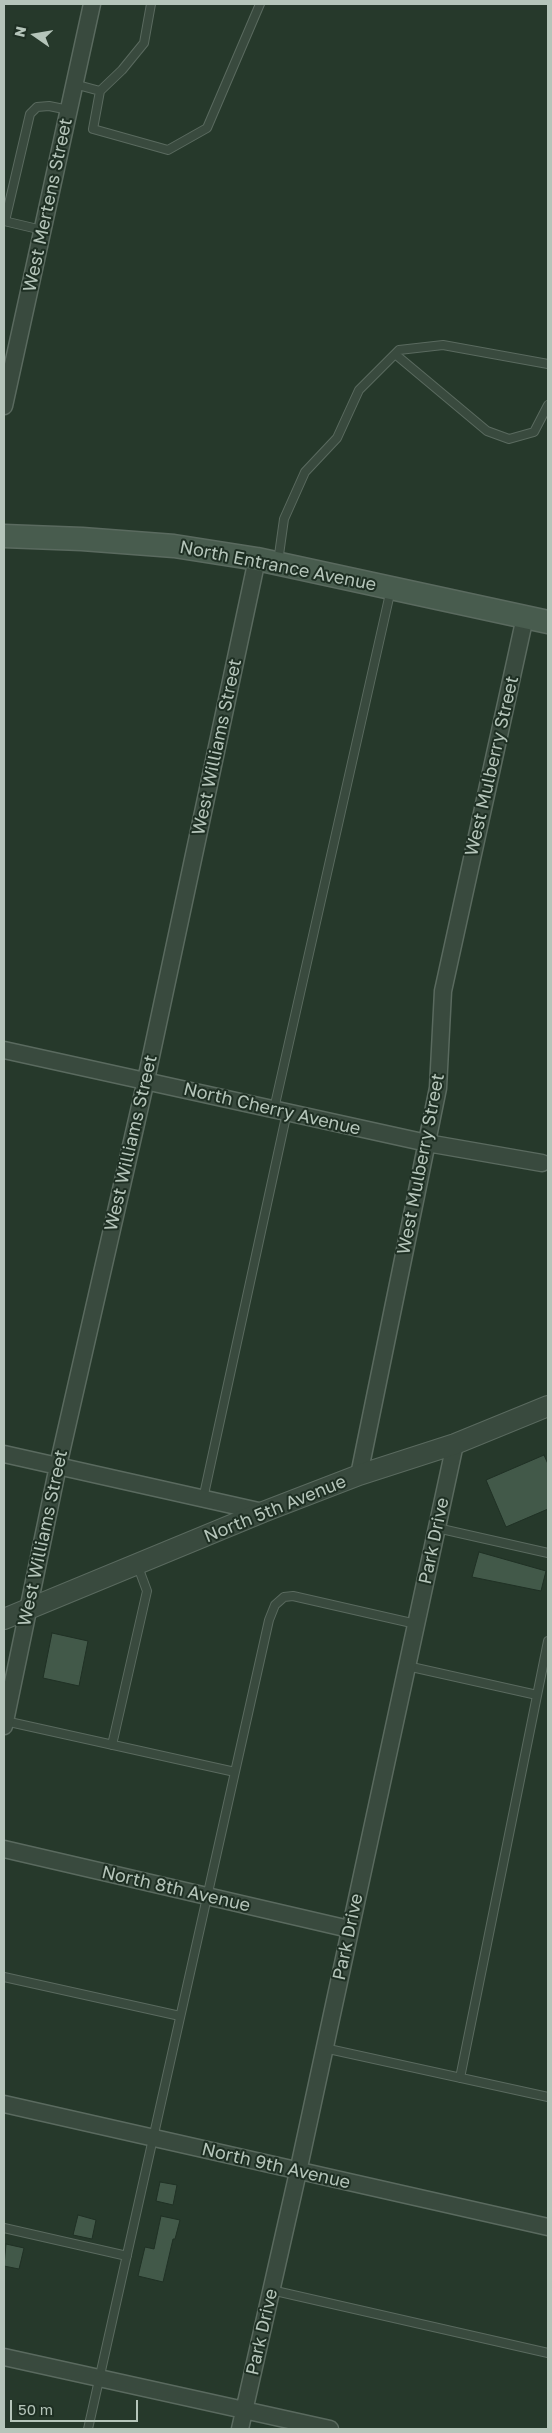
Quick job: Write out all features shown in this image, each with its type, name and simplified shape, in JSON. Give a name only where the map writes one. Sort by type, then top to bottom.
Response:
[{"type":"main road","name":"North Entrance Avenue","points":[[4,536],[82,538],[174,546],[267,561],[548,622]]},
{"type":"street","name":"West Mertens Street","points":[[4,406],[92,4]]},
{"type":"street","name":"West Williams Street","points":[[4,1724],[58,1466],[267,561]]},
{"type":"street","name":"West Mulberry Street","points":[[359,1475],[438,1088],[442,990],[526,617]]},
{"type":"street","name":"North Cherry Avenue","points":[[4,1051],[146,1080],[427,1143],[545,1160]]},
{"type":"street","name":"North 5th Avenue","points":[[4,1619],[264,1512],[359,1475],[455,1444],[548,1406]]},
{"type":"street","name":"Park Drive","points":[[240,2429],[298,2172],[455,1444]]},
{"type":"street","points":[[4,1454],[264,1512]]},
{"type":"street","name":"North 8th Avenue","points":[[4,1849],[349,1930]]},
{"type":"street","name":"North 9th Avenue","points":[[4,2104],[548,2227]]},
{"type":"street","points":[[4,2357],[330,2429]]},
{"type":"lane","points":[[151,4],[144,43],[122,70],[100,91],[93,128],[168,150],[206,128],[260,4]]},
{"type":"lane","points":[[74,84],[100,91]]},
{"type":"lane","points":[[42,230],[4,221],[30,114],[38,107],[49,106],[69,110]]},
{"type":"lane","points":[[267,561],[305,472],[338,438],[359,390],[398,350],[443,345],[548,364]]},
{"type":"lane","points":[[395,354],[487,430],[509,439],[534,432],[548,405]]},
{"type":"lane","points":[[203,1499],[280,1111],[392,588]]},
{"type":"lane","points":[[437,1528],[548,1553]]},
{"type":"lane","points":[[112,1744],[147,1591],[138,1564]]},
{"type":"lane","points":[[88,2429],[269,1620],[275,1605],[284,1597],[293,1596],[416,1624]]},
{"type":"lane","points":[[460,2078],[548,1641]]},
{"type":"lane","points":[[407,1666],[537,1695]]},
{"type":"lane","points":[[4,1724],[112,1744],[235,1772]]},
{"type":"lane","points":[[4,1977],[180,2016]]},
{"type":"lane","points":[[324,2048],[548,2097]]},
{"type":"lane","points":[[4,2228],[127,2256]]},
{"type":"lane","points":[[271,2290],[548,2353]]},
{"type":"building","points":[[544,1455],[548,1464],[548,1509],[506,1527],[486,1480]]},
{"type":"building","points":[[479,1552],[546,1571],[541,1591],[472,1577]]},
{"type":"building","points":[[52,1633],[88,1641],[79,1686],[43,1678]]},
{"type":"building","points":[[160,2182],[177,2185],[173,2205],[156,2201]]},
{"type":"building","points":[[78,2215],[96,2220],[92,2239],[73,2235]]},
{"type":"building","points":[[161,2216],[180,2220],[175,2239],[173,2239],[163,2282],[138,2276],[145,2247],[154,2249]]},
{"type":"building","points":[[6,2244],[24,2248],[19,2269],[4,2266]]}]
